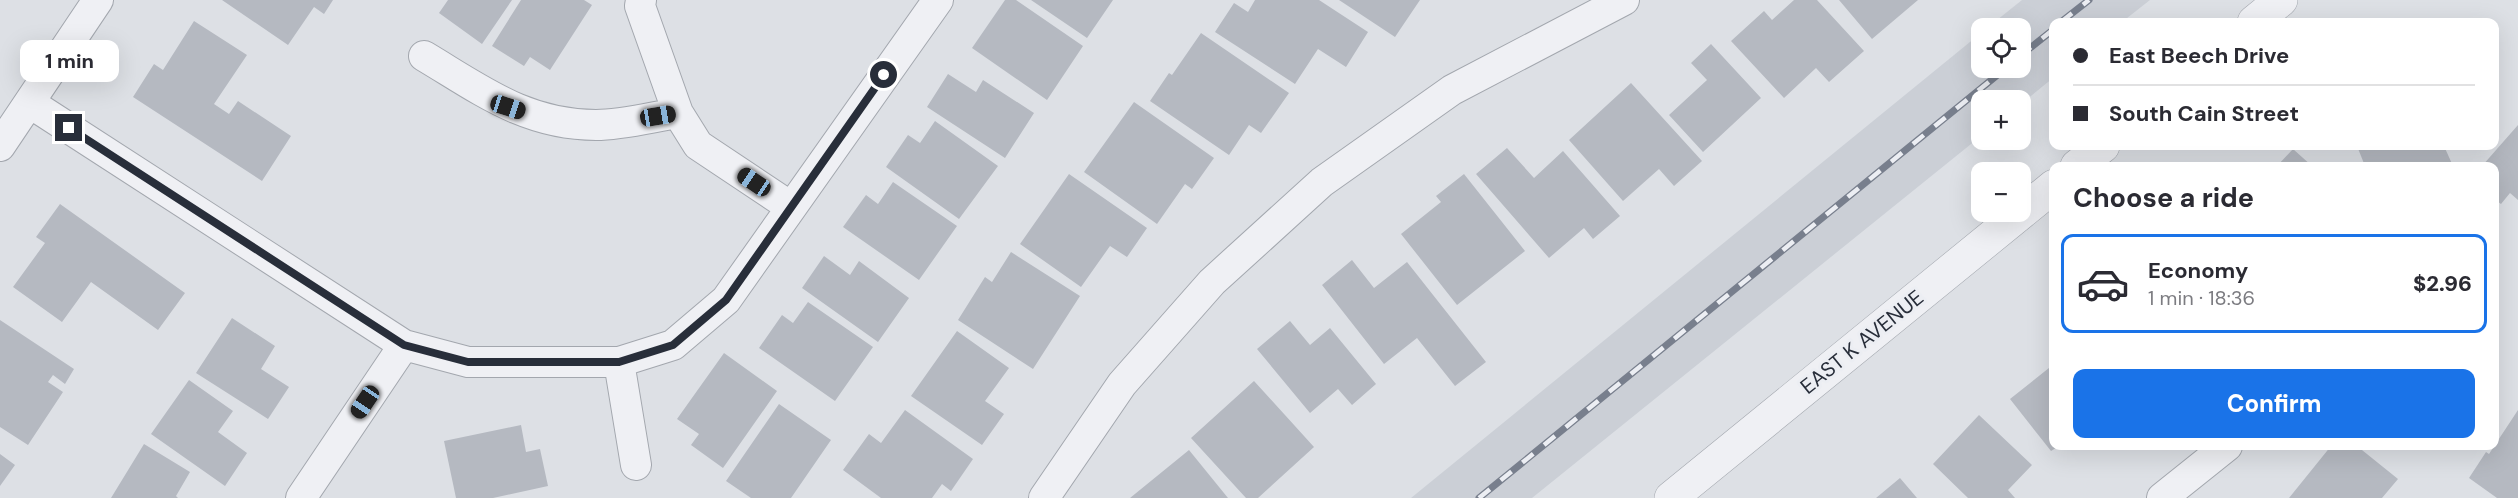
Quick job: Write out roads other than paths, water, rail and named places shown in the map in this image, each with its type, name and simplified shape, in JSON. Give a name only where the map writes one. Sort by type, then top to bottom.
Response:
[{"type":"street","points":[[0,146],[98,0]]},
{"type":"street","points":[[641,0],[640,6],[678,113],[698,145],[791,207]]},
{"type":"street","points":[[30,103],[404,345],[468,362],[619,362],[673,345],[726,300],[938,0]]},
{"type":"street","points":[[1044,498],[1122,384],[1212,282],[1322,182],[1452,90],[1624,0]]},
{"type":"street","points":[[2259,18],[2282,0]]},
{"type":"street","points":[[424,56],[508,107],[550,121],[597,125],[678,113]]},
{"type":"street","points":[[2082,162],[2098,150]]},
{"type":"street","name":"EAST K AVENUE","points":[[1671,498],[2049,190]]},
{"type":"street","points":[[301,498],[404,345]]},
{"type":"street","points":[[619,362],[636,465]]},
{"type":"street","points":[[2164,497],[2223,450]]},
{"type":"railway","points":[[2066,18],[2089,0]]},
{"type":"railway","points":[[2031,47],[2049,33]]},
{"type":"railway","points":[[1479,498],[1994,78]]}]
